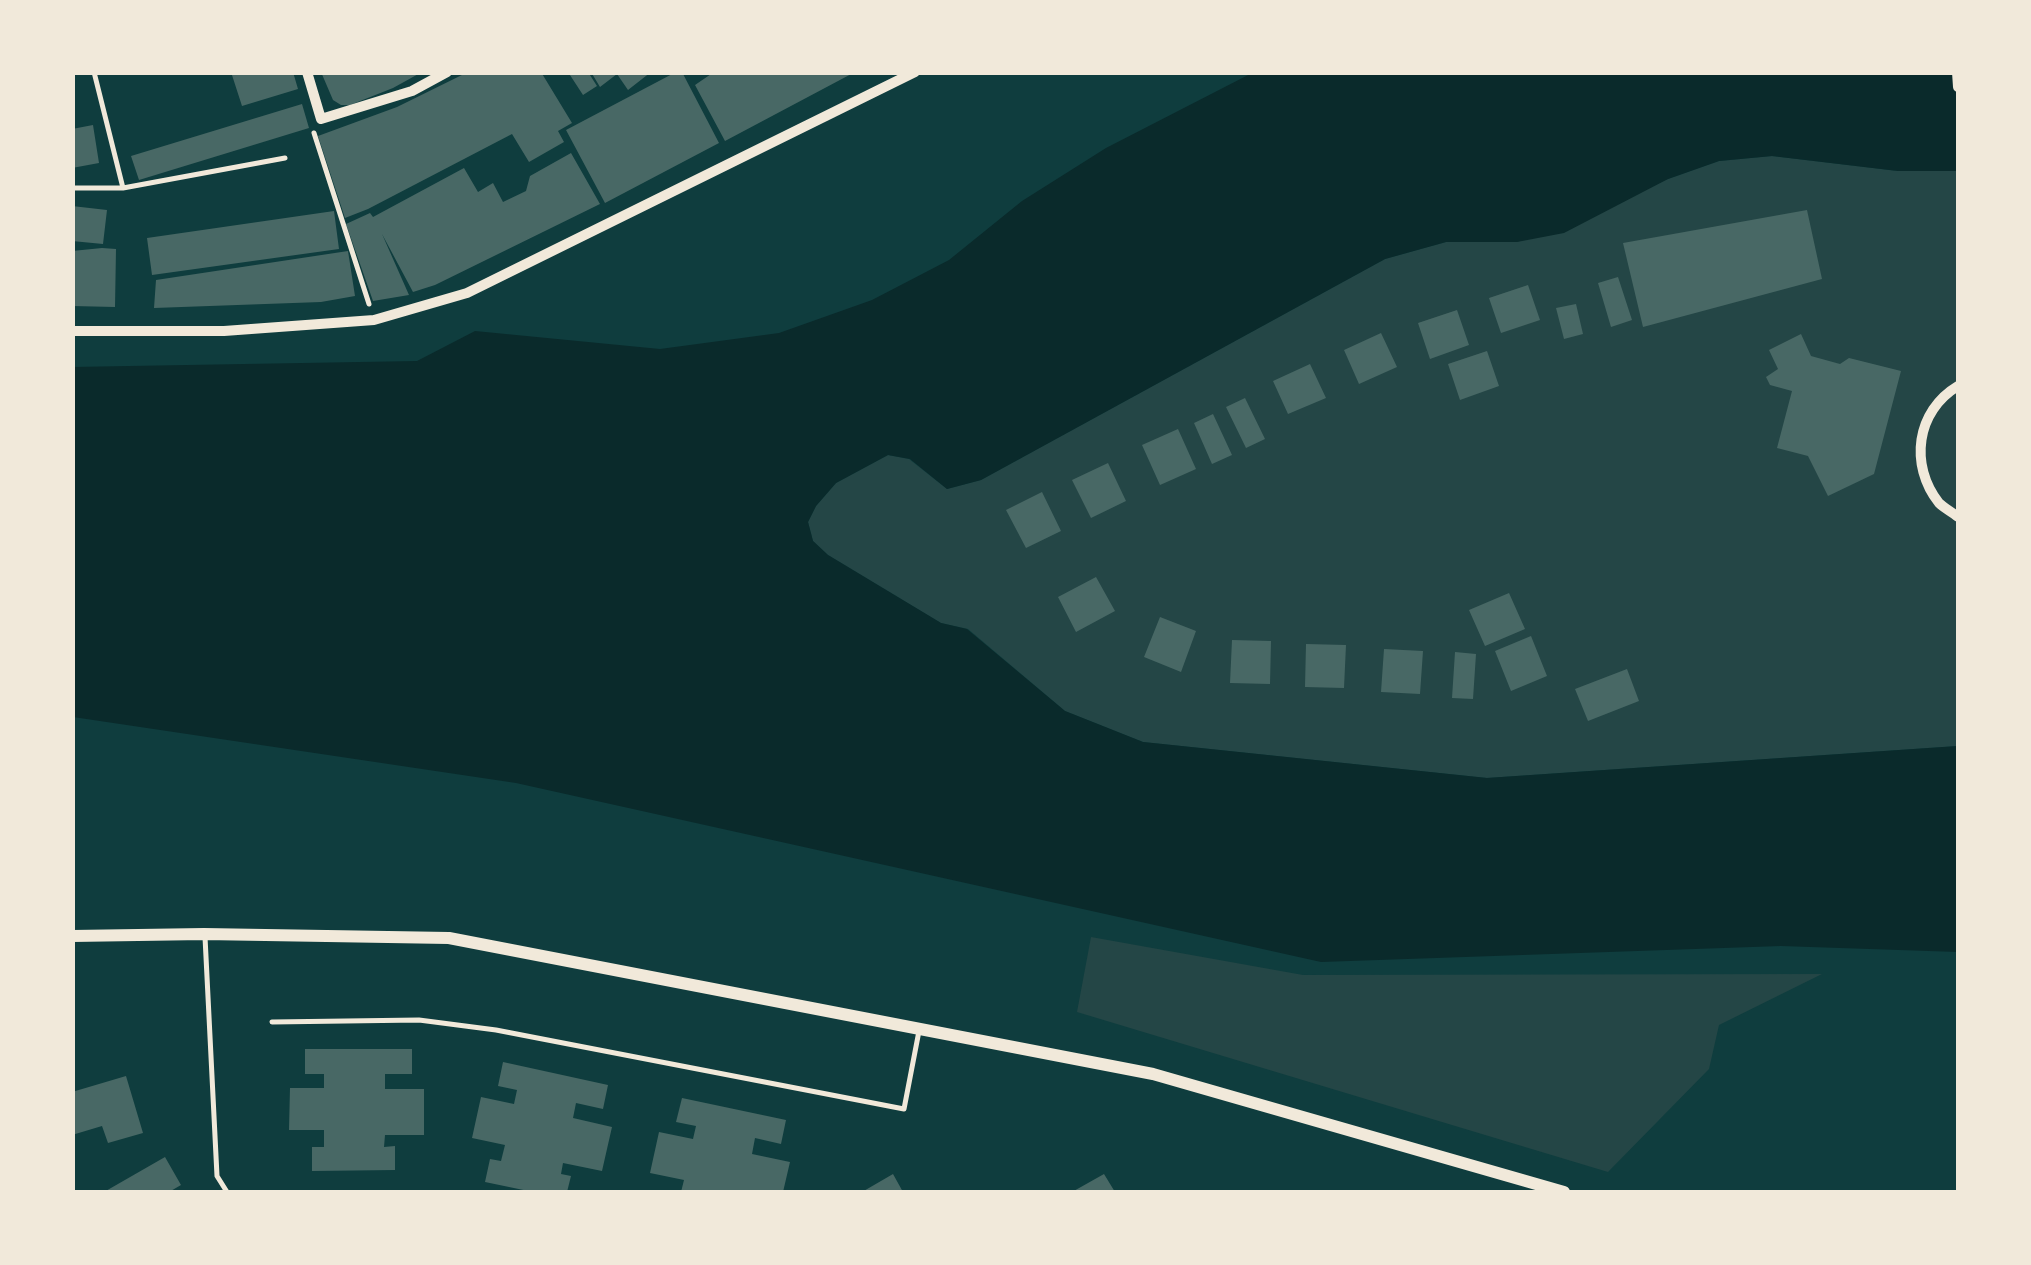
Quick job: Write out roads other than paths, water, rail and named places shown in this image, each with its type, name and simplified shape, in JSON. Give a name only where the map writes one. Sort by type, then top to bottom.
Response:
[{"type":"street","points":[[307,72],[320,119],[412,91],[447,72]]},
{"type":"street","points":[[72,330],[224,331],[374,320],[467,292],[915,72]]},
{"type":"street","points":[[1957,72],[1958,87]]},
{"type":"street","points":[[1958,386],[1944,394],[1925,423],[1920,458],[1923,475],[1941,505],[1958,516]]},
{"type":"street","points":[[72,936],[449,938],[1153,1074],[1564,1192]]},
{"type":"lane","points":[[94,72],[123,188]]},
{"type":"lane","points":[[72,188],[123,188],[285,158]]},
{"type":"lane","points":[[204,934],[218,1176],[227,1192]]},
{"type":"lane","points":[[272,1022],[418,1020],[496,1030],[904,1110],[919,1028]]}]
